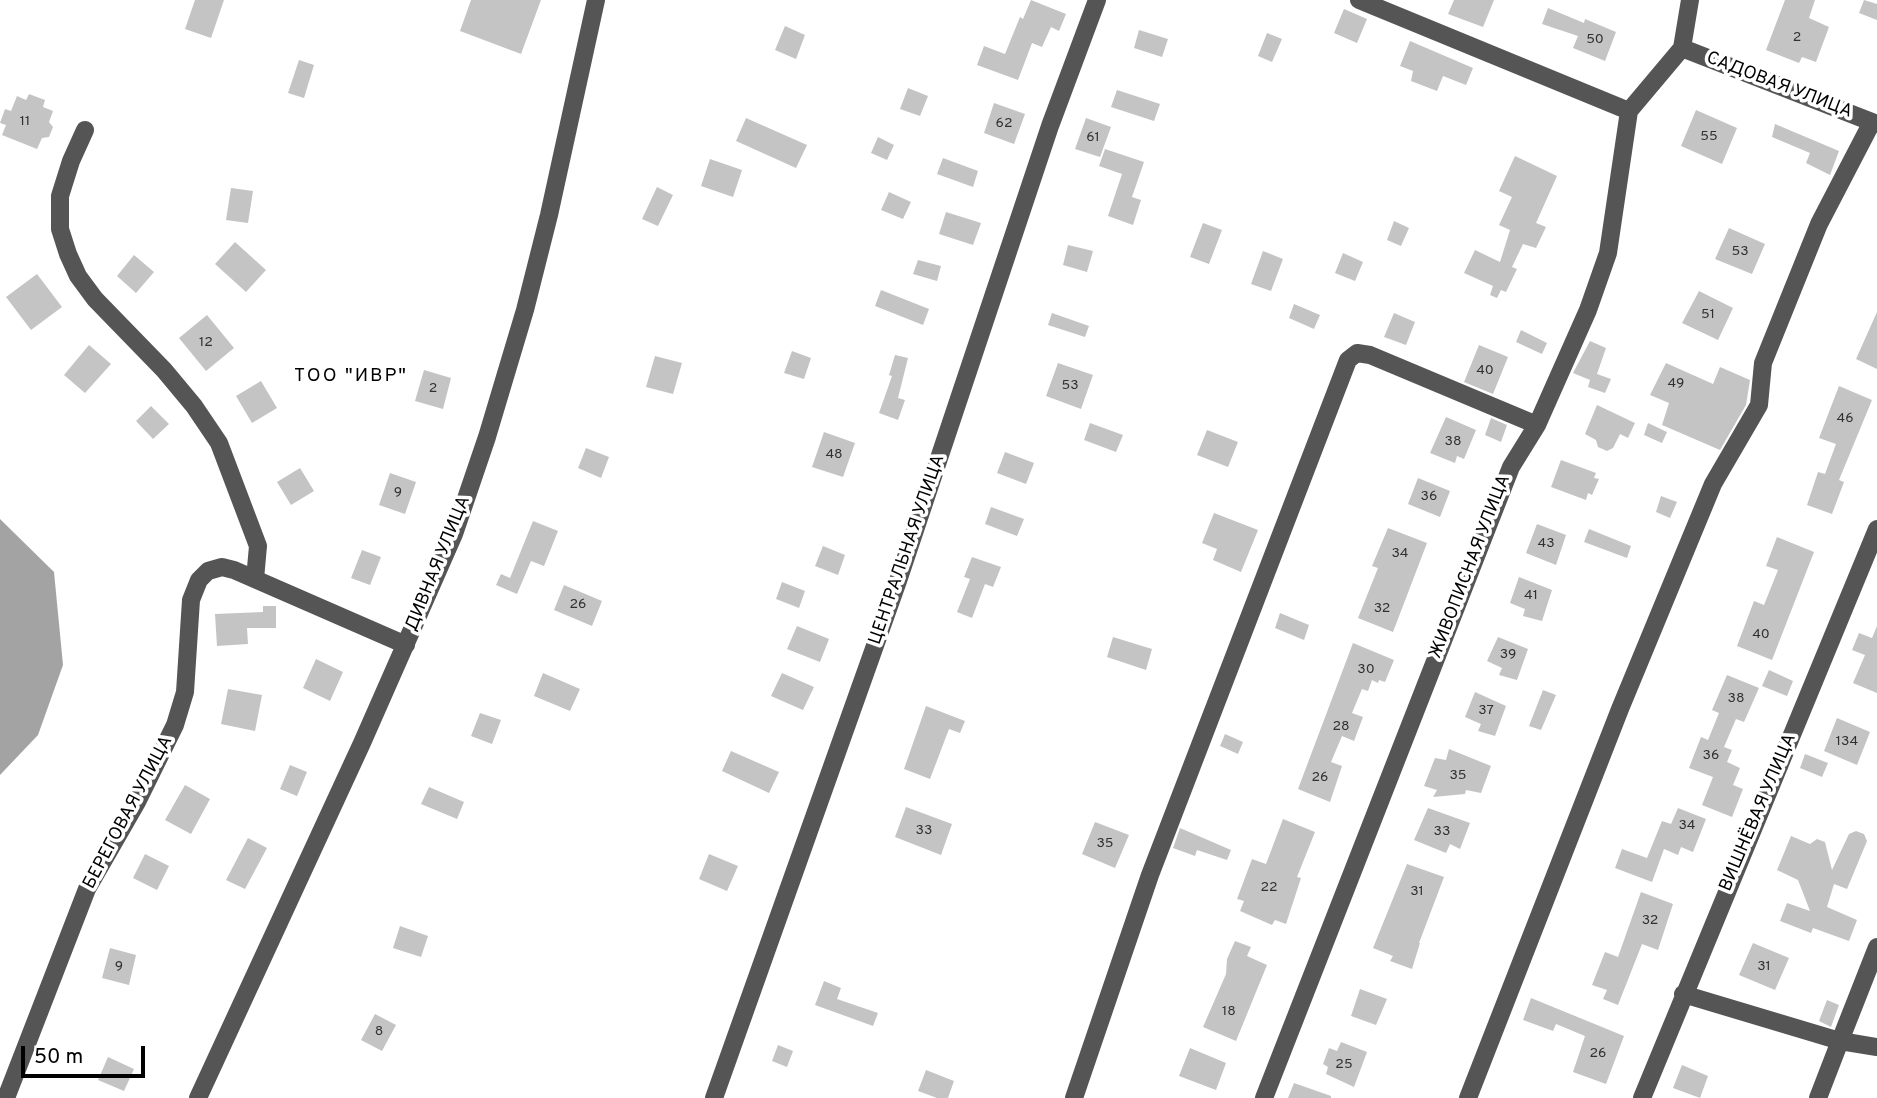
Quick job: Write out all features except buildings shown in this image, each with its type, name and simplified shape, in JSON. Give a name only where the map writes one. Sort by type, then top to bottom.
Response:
[{"type":"street","name":"ДИВНАЯ УЛИЦА","points":[[198,1098],[406,645],[454,534],[487,437],[525,310],[597,0]]},
{"type":"street","name":"ЦЕНТРАЛЬНАЯ УЛИЦА","points":[[713,1098],[898,581],[1050,126],[1097,0]]},
{"type":"street","points":[[1368,2],[1629,111],[1682,48],[1690,0]]},
{"type":"street","name":"САДОВАЯ УЛИЦА","points":[[1682,48],[1874,123]]},
{"type":"street","name":"ЖИВОПИСНАЯ УЛИЦА","points":[[1264,1098],[1511,467],[1537,425],[1588,310],[1608,253],[1629,111]]},
{"type":"street","points":[[1468,1098],[1620,709],[1713,484],[1759,405],[1763,363],[1819,224],[1874,123]]},
{"type":"street","points":[[85,130],[71,161],[60,196],[60,229],[68,254],[78,276],[95,299],[164,370],[194,405],[219,443],[258,546],[256,579]]},
{"type":"street","points":[[1074,1098],[1150,875],[1349,360],[1357,354],[1370,355],[1537,425]]},
{"type":"street","name":"ВИШНЁВАЯ УЛИЦА","points":[[1642,1098],[1877,529]]},
{"type":"street","name":"БЕРЕГОВАЯ УЛИЦА","points":[[6,1098],[87,889],[167,745],[181,710],[194,589],[208,571],[222,567],[256,579],[406,645]]},
{"type":"street","points":[[1818,1098],[1877,947]]},
{"type":"street","points":[[1684,993],[1840,1041],[1877,1047]]},
{"type":"shaded area","points":[[0,519],[54,572],[63,665],[38,735],[0,775]]},
{"type":"district","name":"ТОО \"ИВР\"","points":[[351,377]]}]
